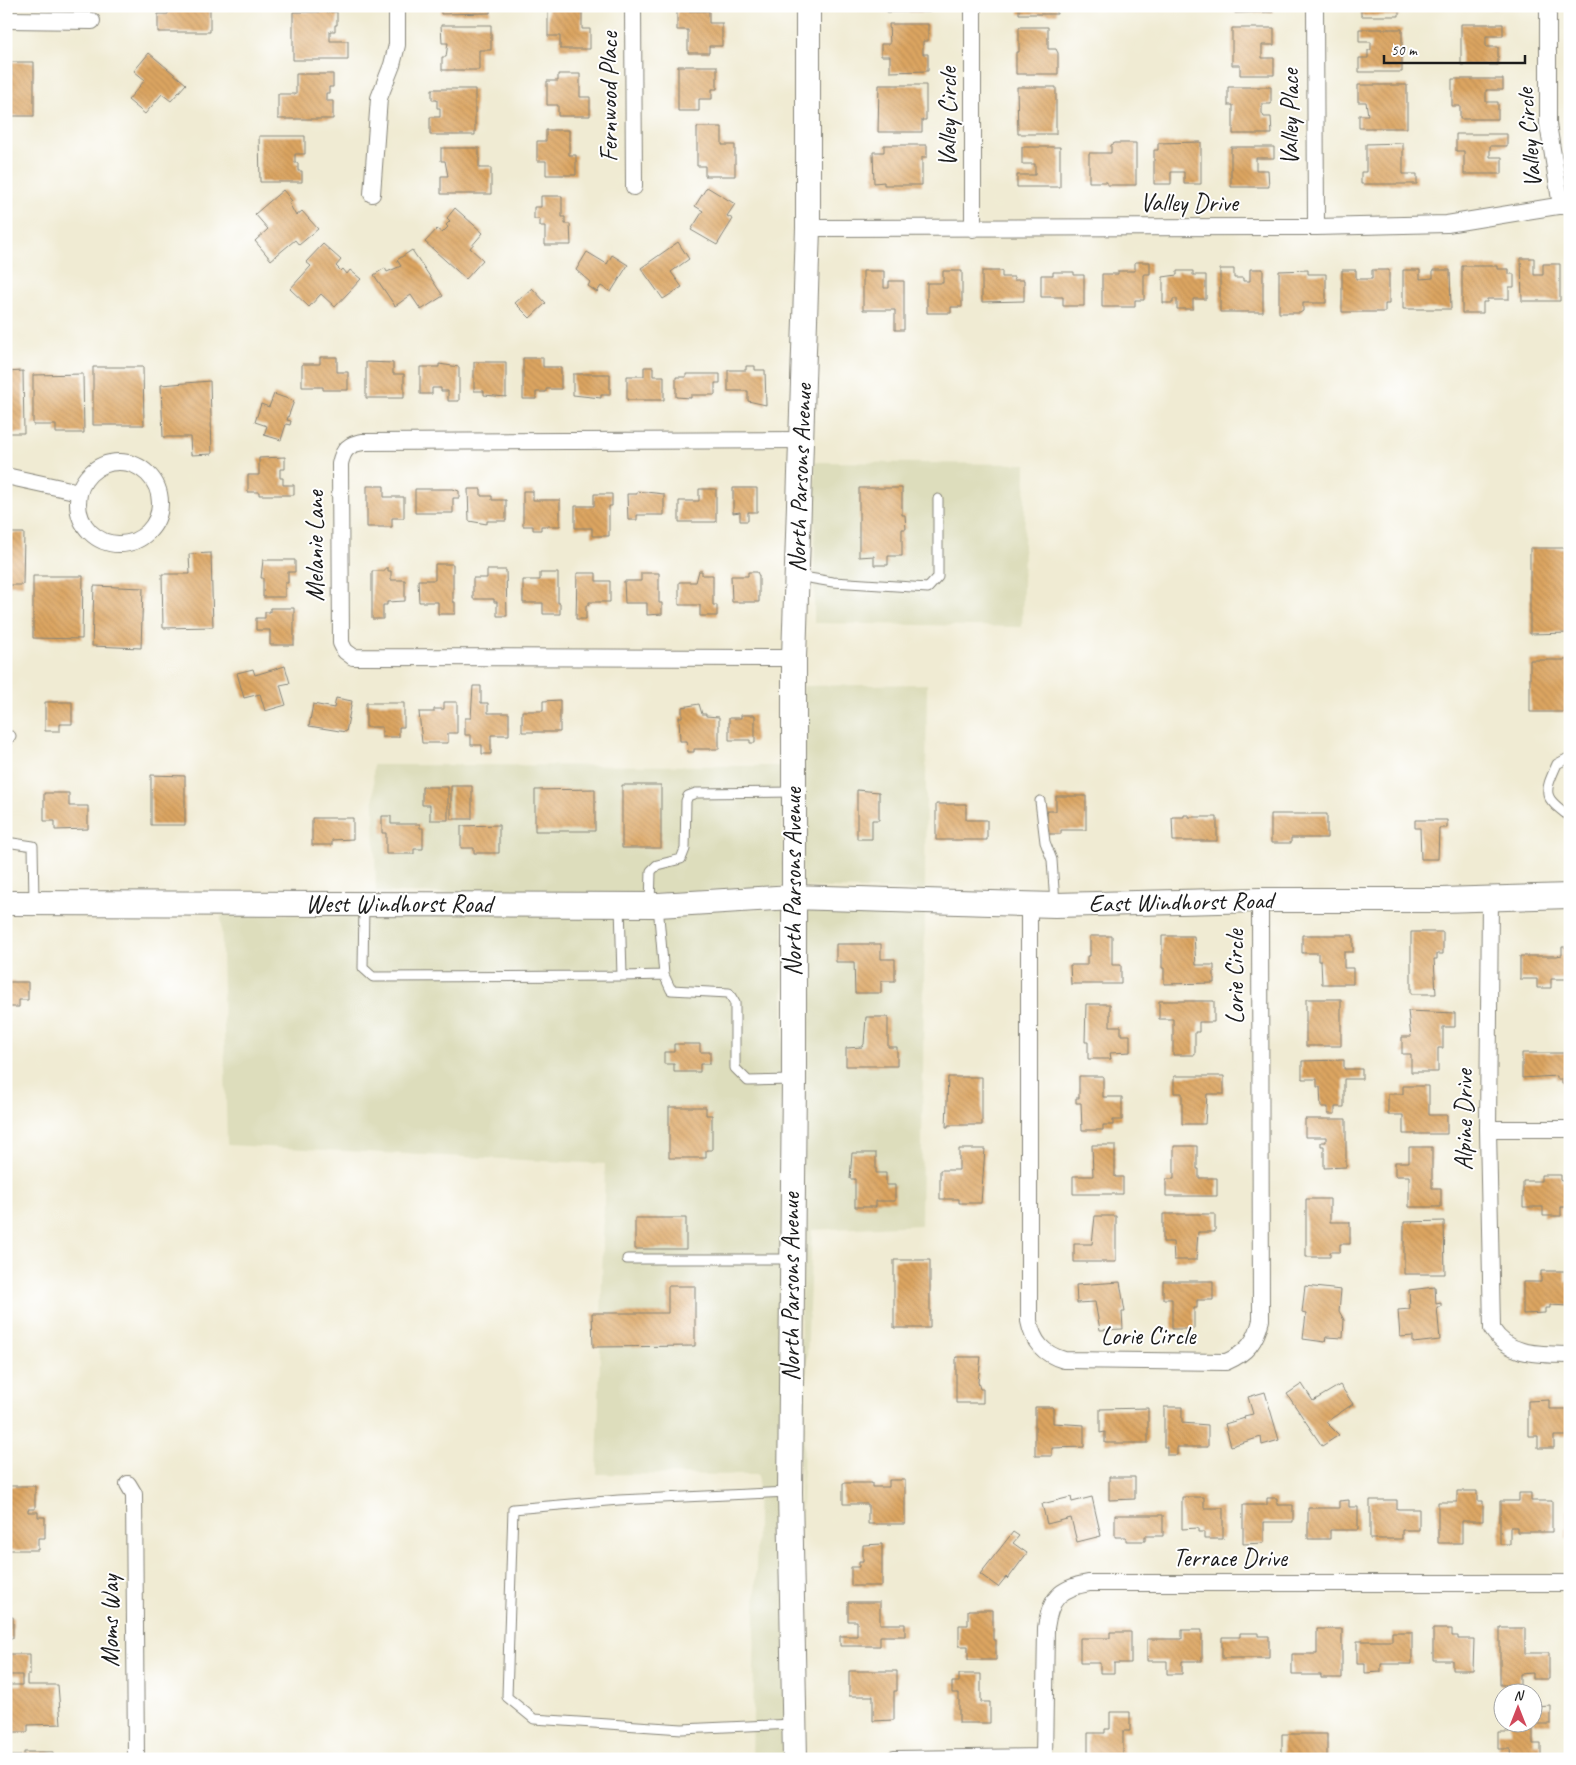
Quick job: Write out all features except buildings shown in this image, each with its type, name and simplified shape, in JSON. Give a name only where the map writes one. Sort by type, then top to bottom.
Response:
[{"type":"main road","name":"North Parsons Avenue","points":[[795,1759],[790,1492],[794,1080],[792,898],[794,658],[808,228],[808,6]]},
{"type":"main road","name":"East Windhorst Road","points":[[792,898],[1055,905],[1570,896]]},
{"type":"main road","name":"West Windhorst Road","points":[[6,903],[654,905],[792,898]]},
{"type":"street","points":[[372,194],[379,98],[392,65],[397,45],[397,6]]},
{"type":"street","name":"Fernwood Place","points":[[633,6],[634,186]]},
{"type":"street","name":"Valley Circle","points":[[973,6],[973,229]]},
{"type":"street","name":"Valley Place","points":[[1315,6],[1316,227]]},
{"type":"street","name":"Valley Circle","points":[[1548,6],[1548,124],[1565,205]]},
{"type":"street","points":[[6,20],[92,20]]},
{"type":"street","name":"Valley Drive","points":[[808,228],[1316,227],[1447,224],[1565,205]]},
{"type":"street","name":"Melanie Lane","points":[[794,658],[353,657],[345,651],[341,637],[340,464],[346,448],[353,443],[363,442],[801,440]]},
{"type":"street","points":[[122,462],[135,465],[147,473],[156,484],[160,497],[160,510],[151,528],[136,541],[123,544],[110,543],[98,538],[87,530],[80,518],[77,505],[79,492],[85,479],[95,469],[108,463],[122,462]]},
{"type":"street","points":[[6,476],[79,492]]},
{"type":"street","name":"Alpine Drive","points":[[1490,898],[1488,1129],[1490,1316],[1492,1329],[1499,1340],[1513,1350],[1532,1354],[1570,1355]]},
{"type":"street","name":"Lorie Circle","points":[[1029,905],[1029,1321],[1032,1335],[1051,1356],[1064,1360],[1226,1362],[1239,1357],[1250,1347],[1258,1336],[1261,1320],[1260,900]]},
{"type":"street","points":[[1488,1129],[1570,1129]]},
{"type":"street","name":"Moms Way","points":[[128,1484],[134,1494],[136,1759]]},
{"type":"street","name":"Terrace Drive","points":[[1044,1758],[1046,1628],[1048,1612],[1058,1595],[1071,1586],[1089,1583],[1570,1583]]},
{"type":"street","points":[[894,1759],[1044,1758]]},
{"type":"lane","points":[[796,576],[833,582],[928,588],[938,577],[938,499]]},
{"type":"lane","points":[[1570,758],[1557,764],[1546,787],[1550,802],[1570,817]]},
{"type":"lane","points":[[793,792],[696,793],[688,796],[686,801],[685,849],[680,859],[657,865],[652,871],[654,905],[664,975],[671,990],[729,993],[735,1003],[735,1068],[748,1081],[794,1080]]},
{"type":"lane","points":[[1040,801],[1045,842],[1052,860],[1055,905]]},
{"type":"lane","points":[[6,842],[33,846],[34,903]]},
{"type":"lane","points":[[364,904],[363,968],[372,977],[664,975]]},
{"type":"lane","points":[[620,905],[622,976]]},
{"type":"lane","points":[[627,1259],[791,1259]]},
{"type":"lane","points":[[790,1492],[513,1508],[507,1697],[534,1719],[682,1729],[794,1724]]},
{"type":"shaded area","points":[[815,462],[1026,464],[1022,627],[814,623]]},
{"type":"shaded area","points":[[927,684],[925,891],[802,887],[803,686]]},
{"type":"shaded area","points":[[373,765],[783,766],[783,887],[657,894],[376,893]]},
{"type":"shaded area","points":[[783,909],[785,1759],[752,1759],[758,1475],[597,1474],[605,1164],[227,1145],[221,915]]},
{"type":"shaded area","points":[[802,909],[925,912],[921,1225],[812,1230],[800,1546]]}]
